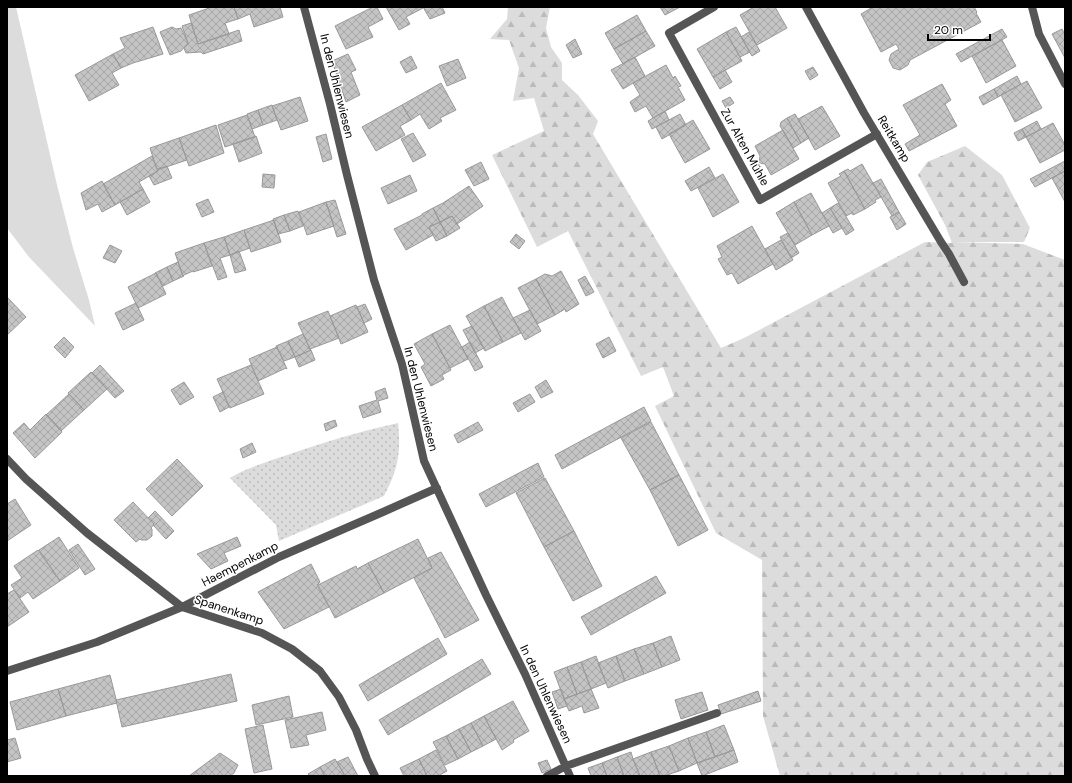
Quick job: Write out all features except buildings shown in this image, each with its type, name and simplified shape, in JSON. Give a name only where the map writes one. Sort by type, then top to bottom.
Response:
[{"type":"street","name":"In den Uhlenwiesen","points":[[304,7],[374,280],[402,364],[424,461],[486,595],[525,674],[570,776]]},
{"type":"street","name":"Zur Alten Mühle","points":[[714,7],[669,33],[760,200],[877,134]]},
{"type":"street","name":"Reitkamp","points":[[806,7],[864,113],[949,254],[964,282]]},
{"type":"street","points":[[1032,7],[1039,34],[1065,84]]},
{"type":"street","name":"Spanenkamp","points":[[7,459],[26,479],[87,533],[182,607],[262,633],[292,649],[320,671],[339,696],[356,730],[366,759],[375,776]]},
{"type":"street","name":"Haempenkamp","points":[[7,671],[97,642],[182,607],[279,557],[437,488]]},
{"type":"street","points":[[547,776],[566,766],[717,713]]},
{"type":"green space","points":[[7,7],[16,7],[57,185],[95,326],[29,257],[7,228]]},
{"type":"green space","points":[[508,7],[550,7],[546,28],[551,47],[562,63],[562,80],[578,95],[598,121],[593,134],[721,348],[744,338],[925,242],[952,243],[945,225],[918,175],[927,162],[965,146],[1002,175],[1030,228],[1024,242],[953,242],[1023,244],[1065,260],[1065,776],[780,776],[763,716],[762,560],[716,533],[655,406],[674,396],[663,367],[641,376],[568,231],[537,247],[492,155],[544,131],[534,98],[513,101],[519,68],[509,40],[490,39],[507,19]]},
{"type":"green space","points":[[398,423],[399,443],[397,463],[392,479],[384,496],[279,541],[276,525],[230,478],[252,467],[330,441]]}]
